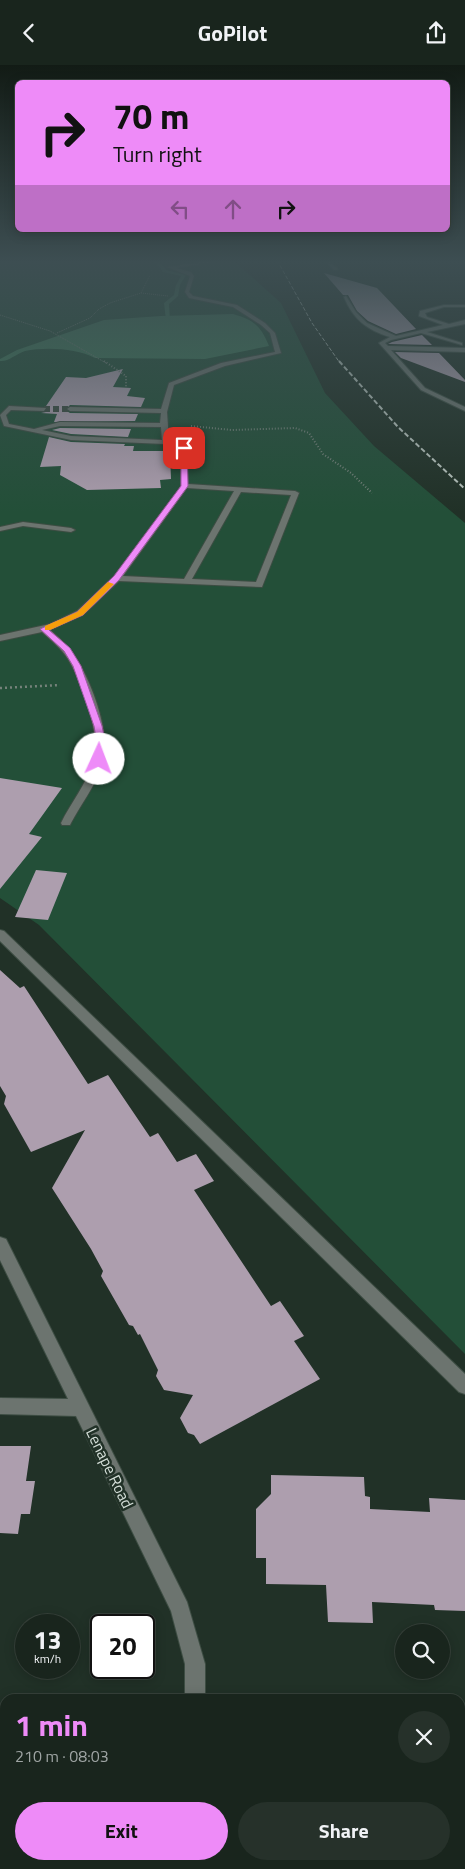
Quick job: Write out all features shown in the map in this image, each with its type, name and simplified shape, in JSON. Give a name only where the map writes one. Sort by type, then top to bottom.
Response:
[{"type":"street","points":[[166,442],[163,428],[164,401],[172,384],[198,371],[228,362],[278,353],[275,344]]},
{"type":"street","points":[[384,344],[424,389],[465,409]]},
{"type":"street","points":[[386,348],[428,347],[465,350]]},
{"type":"street","points":[[0,638],[14,637],[54,626],[80,613],[117,578],[185,486],[184,448],[166,442],[71,438],[6,425],[3,415],[9,408],[44,409]]},
{"type":"street","points":[[70,409],[164,411]]},
{"type":"street","points":[[33,431],[60,423],[163,428]]},
{"type":"street","points":[[117,578],[259,585],[295,493],[185,486]]},
{"type":"street","points":[[186,582],[238,489]]},
{"type":"street","points":[[0,529],[23,524],[71,530]]},
{"type":"street","points":[[44,629],[67,650],[77,666],[98,726],[102,744],[99,759],[66,823]]},
{"type":"street","points":[[0,934],[465,1386]]},
{"type":"street","name":"Lenape Road","points":[[0,1244],[180,1609],[195,1664],[195,1694]]},
{"type":"street","points":[[0,1406],[81,1408]]},
{"type":"path","points":[[75,344],[126,376],[125,387],[169,390]]},
{"type":"path","points":[[163,428],[198,426],[232,430],[295,428],[309,433],[315,446],[327,459],[350,472],[372,493]]},
{"type":"path","points":[[0,688],[83,683]]},
{"type":"shaded area","points":[[0,344],[301,344],[325,393],[374,446],[465,523],[465,1354],[39,925],[0,898]]},
{"type":"shaded area","points":[[34,344],[268,344],[269,346],[205,359],[95,358],[70,350],[42,349],[25,351],[0,361],[0,359]]},
{"type":"building","points":[[395,352],[439,353],[465,382],[401,358]]},
{"type":"building","points":[[123,369],[113,387],[131,388],[127,396],[145,398],[141,407],[70,405],[65,410],[70,413],[138,414],[135,421],[54,422],[57,414],[41,413],[46,412],[48,408],[46,406],[66,377],[86,378]]},
{"type":"building","points":[[60,428],[131,429],[128,437],[71,434],[52,430]]},
{"type":"building","points":[[49,437],[71,442],[125,444],[124,446],[134,446],[133,451],[170,451],[171,479],[160,480],[161,488],[87,490],[60,475],[61,466],[40,467]]},
{"type":"building","points":[[0,778],[62,788],[29,834],[42,837],[0,889]]},
{"type":"building","points":[[36,870],[67,873],[48,920],[15,917]]},
{"type":"building","points":[[0,970],[20,988],[24,986],[88,1084],[108,1075],[150,1137],[158,1133],[177,1162],[196,1154],[214,1181],[194,1190],[271,1306],[280,1301],[304,1336],[294,1341],[320,1379],[200,1444],[194,1435],[188,1433],[180,1418],[193,1395],[164,1390],[156,1376],[158,1370],[140,1334],[138,1335],[133,1326],[129,1325],[101,1276],[103,1271],[91,1249],[52,1188],[85,1130],[31,1152],[4,1104],[6,1096],[0,1086]]},
{"type":"building","points":[[0,1446],[31,1446],[26,1481],[35,1481],[30,1514],[21,1514],[18,1534],[0,1533]]},
{"type":"building","points":[[271,1475],[364,1477],[365,1496],[370,1497],[370,1509],[430,1512],[429,1498],[465,1500],[465,1611],[435,1610],[434,1605],[372,1602],[373,1623],[328,1622],[326,1585],[266,1584],[266,1558],[256,1558],[256,1509],[271,1494]]},
{"type":"tunnel","points":[[44,409],[70,409]]},
{"type":"railway","points":[[327,344],[340,363]]},
{"type":"railway","points":[[339,361],[398,427],[465,489]]},
{"type":"slow traffic","points":[[48,628],[80,613],[111,584]]},
{"type":"route","points":[[99,759],[102,744],[98,726],[77,666],[67,650],[44,629],[80,613],[117,578],[185,486],[184,448]]}]
